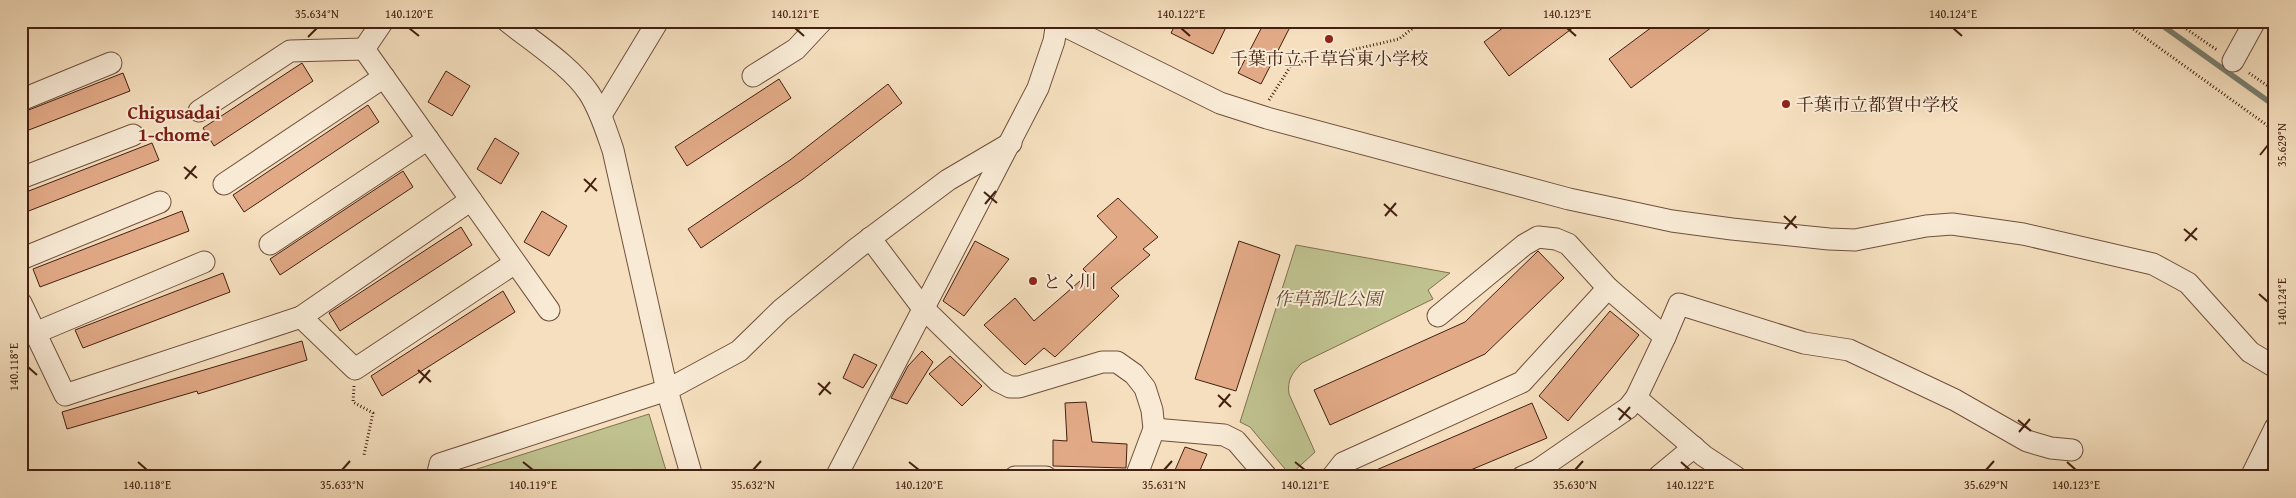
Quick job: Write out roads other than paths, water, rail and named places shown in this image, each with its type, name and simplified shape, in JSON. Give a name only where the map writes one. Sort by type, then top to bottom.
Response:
[{"type":"street","points":[[364,49],[383,21]]},
{"type":"street","points":[[507,21],[569,71],[589,92],[601,115],[613,150],[667,390],[692,477]]},
{"type":"street","points":[[601,115],[658,21]]},
{"type":"street","points":[[753,76],[796,49],[822,21]]},
{"type":"street","points":[[2233,62],[2255,21]]},
{"type":"street","points":[[836,477],[922,307],[1011,143],[1038,88],[1047,64],[1057,22],[1220,103],[1267,118],[1569,199],[1672,221],[1829,239],[1855,240],[1926,226],[1952,224],[2023,234],[2153,264],[2188,283],[2250,352],[2275,367]]},
{"type":"street","points":[[364,49],[549,310]]},
{"type":"street","points":[[199,111],[290,51],[364,49]]},
{"type":"street","points":[[21,100],[111,63]]},
{"type":"street","points":[[224,184],[384,78]]},
{"type":"street","points":[[21,178],[134,135]]},
{"type":"street","points":[[270,244],[428,139]]},
{"type":"street","points":[[437,477],[440,464],[667,390],[739,351],[781,310],[870,238],[948,180],[1011,143]]},
{"type":"street","points":[[21,303],[65,395],[301,317],[471,200]]},
{"type":"street","points":[[21,259],[160,202]]},
{"type":"street","points":[[1438,316],[1524,245],[1538,237],[1556,239],[1568,244],[1608,288],[1665,337]]},
{"type":"street","points":[[870,238],[922,307],[998,381],[1010,387],[1019,387],[1102,362],[1117,362],[1134,374],[1145,388],[1152,410],[1154,429],[1136,477]]},
{"type":"street","points":[[35,332],[204,262]]},
{"type":"street","points":[[301,317],[355,368],[515,263]]},
{"type":"street","points":[[1332,477],[1343,463],[1522,382],[1608,288]]},
{"type":"street","points":[[1522,477],[1538,470],[1628,408],[1636,398],[1679,304],[1804,343],[1849,350],[1955,400],[2027,441],[2051,448],[2072,450]]},
{"type":"street","points":[[1636,398],[1728,474],[1736,477]]},
{"type":"street","points":[[2251,477],[2275,428]]},
{"type":"street","points":[[1154,429],[1224,435],[1236,441],[1267,477]]},
{"type":"street","points":[[1659,476],[1694,447]]},
{"type":"street","points":[[1015,477],[1046,477]]},
{"type":"waterway","points":[[2156,21],[2275,106]]},
{"type":"place","name":"千葉市立千草台東小学校","points":[[1329,39]]},
{"type":"place","name":"千葉市立都賀中学校","points":[[1786,104]]},
{"type":"place","name":"とく川","points":[[1033,281]]},
{"type":"district","name":"Chigusadai 1-chome","points":[[174,123]]},
{"type":"park label","name":"作草部北公園","points":[[1328,298]]}]
